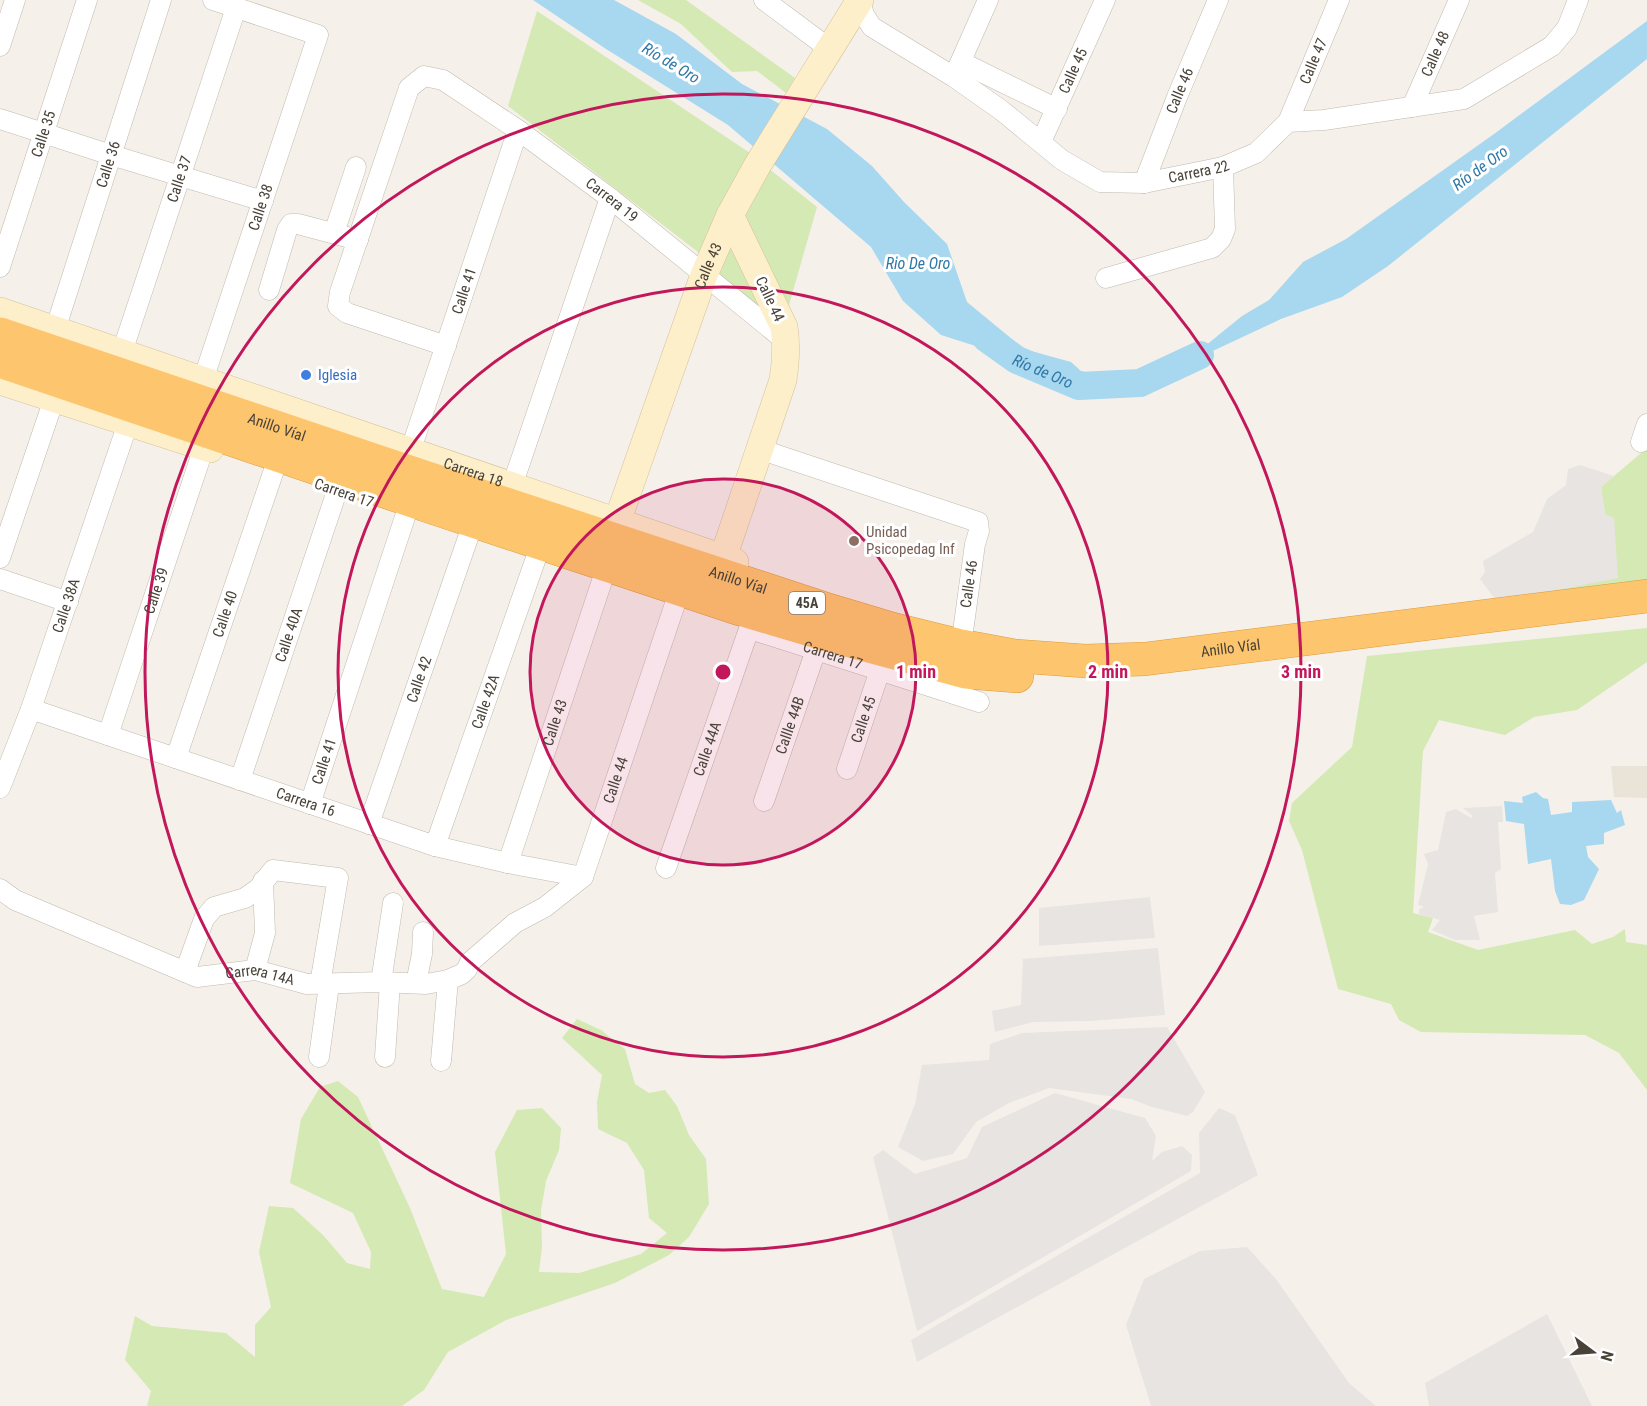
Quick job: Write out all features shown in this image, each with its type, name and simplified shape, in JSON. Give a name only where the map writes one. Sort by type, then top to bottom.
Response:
[{"type":"highway","name":"Anillo Víal","points":[[0,334],[411,473],[822,608],[952,644],[994,653],[1085,661],[1145,659],[1647,596]]},
{"type":"highway","name":"Anillo Víal","points":[[0,361],[419,503],[745,619],[817,632],[966,672],[1078,680],[1138,676],[1647,616]]},
{"type":"street","points":[[0,46],[15,0]]},
{"type":"street","name":"Calle 35","points":[[0,267],[87,0]]},
{"type":"street","name":"Calle 36","points":[[55,330],[161,0]]},
{"type":"street","points":[[213,0],[236,8]]},
{"type":"street","points":[[764,0],[837,40],[857,27],[872,27]]},
{"type":"street","points":[[860,0],[864,15],[872,27]]},
{"type":"street","name":"Calle 43","points":[[617,522],[704,275],[730,215],[757,166],[860,0]]},
{"type":"street","points":[[988,0],[957,69],[1057,109]]},
{"type":"street","name":"Calle 45","points":[[1041,142],[1106,0]]},
{"type":"street","name":"Calle 46","points":[[1144,183],[1218,0]]},
{"type":"street","name":"Calle 47","points":[[1288,122],[1339,0]]},
{"type":"street","name":"Calle 48","points":[[1412,107],[1459,0]]},
{"type":"street","points":[[1288,122],[1324,120],[1464,99],[1552,46],[1567,28],[1578,0]]},
{"type":"street","name":"Calle 38","points":[[203,380],[318,35],[236,8]]},
{"type":"street","name":"Calle 37","points":[[122,352],[236,8]]},
{"type":"street","name":"Carrera 22","points":[[872,27],[957,69],[1062,160],[1100,182],[1144,183],[1223,167],[1256,153],[1288,122]]},
{"type":"street","name":"Carrera 19","points":[[358,240],[409,88],[424,76],[443,80],[518,130],[610,198],[787,342]]},
{"type":"street","points":[[0,119],[263,201]]},
{"type":"street","name":"Calle 41","points":[[410,452],[518,130]]},
{"type":"street","points":[[334,233],[356,167]]},
{"type":"street","points":[[1106,279],[1212,248],[1221,239],[1225,229],[1223,167]]},
{"type":"street","points":[[512,486],[610,198]]},
{"type":"street","name":"Calle 44","points":[[723,558],[783,380],[787,358],[784,327],[730,215]]},
{"type":"street","points":[[269,290],[287,230],[291,224],[358,240],[340,292],[339,306],[347,314],[446,346]]},
{"type":"street","name":"Carrera 18","points":[[0,311],[901,619],[952,644]]},
{"type":"street","name":"Carrera 17","points":[[0,381],[274,470],[602,581],[682,606],[745,619],[816,650],[979,702]]},
{"type":"street","points":[[0,558],[54,399]]},
{"type":"street","name":"Calle 38A","points":[[0,788],[31,709],[128,423]]},
{"type":"street","name":"Calle 39","points":[[108,735],[204,447]]},
{"type":"street","name":"Calle 46","points":[[759,449],[978,522],[979,531],[952,644]]},
{"type":"street","name":"Calle 40","points":[[176,758],[274,470]]},
{"type":"street","name":"Calle 40A","points":[[240,780],[337,491]]},
{"type":"street","name":"Calle 41","points":[[310,804],[406,514]]},
{"type":"street","name":"Calle 42","points":[[369,824],[469,535]]},
{"type":"street","name":"Calle 42A","points":[[435,846],[536,558]]},
{"type":"street","points":[[0,579],[68,602]]},
{"type":"street","name":"Calle 43","points":[[508,863],[602,581]]},
{"type":"street","name":"Calle 44","points":[[583,877],[682,606]]},
{"type":"street","name":"Calle 44A","points":[[666,868],[745,619]]},
{"type":"street","name":"Callle 44B","points":[[764,801],[816,650]]},
{"type":"street","name":"Calle 45","points":[[847,769],[880,670]]},
{"type":"street","name":"Carrera 16","points":[[31,709],[435,846],[583,877]]},
{"type":"street","points":[[184,972],[204,919],[214,907],[245,898],[258,889],[273,870],[338,878],[319,1057]]},
{"type":"street","points":[[441,1061],[448,980],[462,974],[470,962],[515,923],[545,907],[583,877]]},
{"type":"street","points":[[255,970],[265,933],[263,881]]},
{"type":"street","name":"Carrera 14A","points":[[0,889],[15,900],[197,977],[255,970],[307,984],[426,984],[448,980]]},
{"type":"street","points":[[385,1057],[386,983],[393,903]]},
{"type":"street","points":[[416,983],[422,954],[423,932]]},
{"type":"shaded area","points":[[1580,465],[1614,476],[1601,487],[1605,514],[1614,518],[1618,578],[1497,602],[1480,579],[1485,572],[1483,561],[1533,532],[1547,499],[1566,485],[1568,469]]},
{"type":"shaded area","points":[[1611,766],[1647,766],[1647,798],[1614,797]]},
{"type":"shaded area","points":[[1502,806],[1503,822],[1498,822],[1501,869],[1495,873],[1498,912],[1474,916],[1480,940],[1455,940],[1432,930],[1440,920],[1419,914],[1419,909],[1423,908],[1418,905],[1428,864],[1424,854],[1438,850],[1446,812],[1456,809],[1471,818],[1473,816],[1463,808]]},
{"type":"shaded area","points":[[1150,897],[1155,938],[1039,946],[1039,908]]},
{"type":"shaded area","points":[[1158,948],[1165,1015],[1091,1021],[1033,1022],[995,1032],[992,1011],[1021,1005],[1023,959]]},
{"type":"shaded area","points":[[1167,1027],[1205,1092],[1193,1112],[1187,1116],[1131,1099],[1049,1088],[1009,1103],[976,1122],[953,1154],[923,1161],[898,1147],[915,1104],[922,1065],[989,1060],[990,1044],[1022,1033]]},
{"type":"shaded area","points":[[1055,1093],[1145,1118],[1156,1136],[1152,1161],[1162,1152],[1182,1146],[1192,1155],[1191,1171],[917,1331],[873,1157],[883,1150],[915,1174],[967,1158],[982,1127]]},
{"type":"shaded area","points":[[1219,1108],[1235,1115],[1258,1175],[917,1362],[911,1340],[1200,1173],[1199,1133]]},
{"type":"shaded area","points":[[1247,1247],[1276,1279],[1349,1383],[1376,1406],[1151,1406],[1126,1325],[1144,1279],[1200,1251]]},
{"type":"shaded area","points":[[1547,1314],[1592,1406],[1429,1406],[1425,1383]]},
{"type":"green space","points":[[638,0],[686,0],[795,78],[786,93],[757,71],[732,72],[681,24]]},
{"type":"green space","points":[[537,11],[756,157],[702,255],[508,106]]},
{"type":"green space","points":[[768,168],[817,207],[789,305],[742,222]]},
{"type":"green space","points":[[737,237],[774,323],[712,275]]},
{"type":"green space","points":[[1647,448],[1647,586],[1497,602],[1605,514],[1601,487]]},
{"type":"green space","points":[[1647,628],[1647,662],[1577,710],[1534,717],[1505,735],[1439,720],[1423,751],[1413,913],[1433,918],[1428,932],[1478,950],[1575,930],[1592,944],[1613,937],[1625,929],[1626,942],[1647,945],[1647,1090],[1619,1053],[1585,1035],[1421,1032],[1399,1020],[1391,1004],[1338,989],[1302,850],[1289,821],[1292,803],[1352,747],[1367,656]]},
{"type":"green space","points":[[577,1019],[601,1030],[625,1049],[635,1084],[649,1093],[665,1090],[677,1106],[689,1135],[706,1159],[709,1204],[689,1237],[669,1255],[615,1283],[506,1320],[448,1352],[424,1390],[402,1406],[147,1406],[151,1391],[125,1360],[135,1316],[152,1326],[226,1333],[255,1357],[255,1325],[271,1307],[259,1252],[269,1206],[293,1208],[323,1235],[347,1263],[370,1269],[371,1252],[353,1213],[290,1183],[301,1119],[320,1087],[338,1081],[358,1097],[410,1208],[442,1289],[484,1297],[506,1254],[495,1152],[517,1110],[542,1108],[561,1128],[559,1150],[546,1181],[541,1211],[542,1247],[539,1272],[579,1273],[641,1254],[667,1233],[649,1218],[644,1170],[627,1143],[598,1129],[597,1102],[602,1075],[562,1038]]},
{"type":"water","name":"Rio De Oro","points":[[533,0],[614,0],[676,34],[742,84],[827,129],[872,166],[904,202],[947,244],[967,302],[1024,349],[1071,362],[1081,371],[1103,376],[1138,371],[1165,358],[1205,346],[1242,316],[1269,300],[1303,262],[1346,239],[1647,21],[1647,59],[1388,266],[1342,297],[1281,319],[1170,371],[1127,376],[1114,390],[941,335],[903,301],[871,247],[728,125],[606,49]]},
{"type":"water","points":[[1536,792],[1548,799],[1551,815],[1572,812],[1572,802],[1611,800],[1617,813],[1621,810],[1625,825],[1604,833],[1604,844],[1586,846],[1588,857],[1599,869],[1584,900],[1571,905],[1560,904],[1555,891],[1551,859],[1528,864],[1524,824],[1506,821],[1504,801],[1523,803],[1522,797]]},
{"type":"waterway","name":"Río de Oro","points":[[986,338],[1017,360],[1079,386],[1140,383],[1200,355]]},
{"type":"place","name":"Iglesia","points":[[306,375]]},
{"type":"place","name":"Unidad Psicopedag Inf","points":[[854,541]]}]
